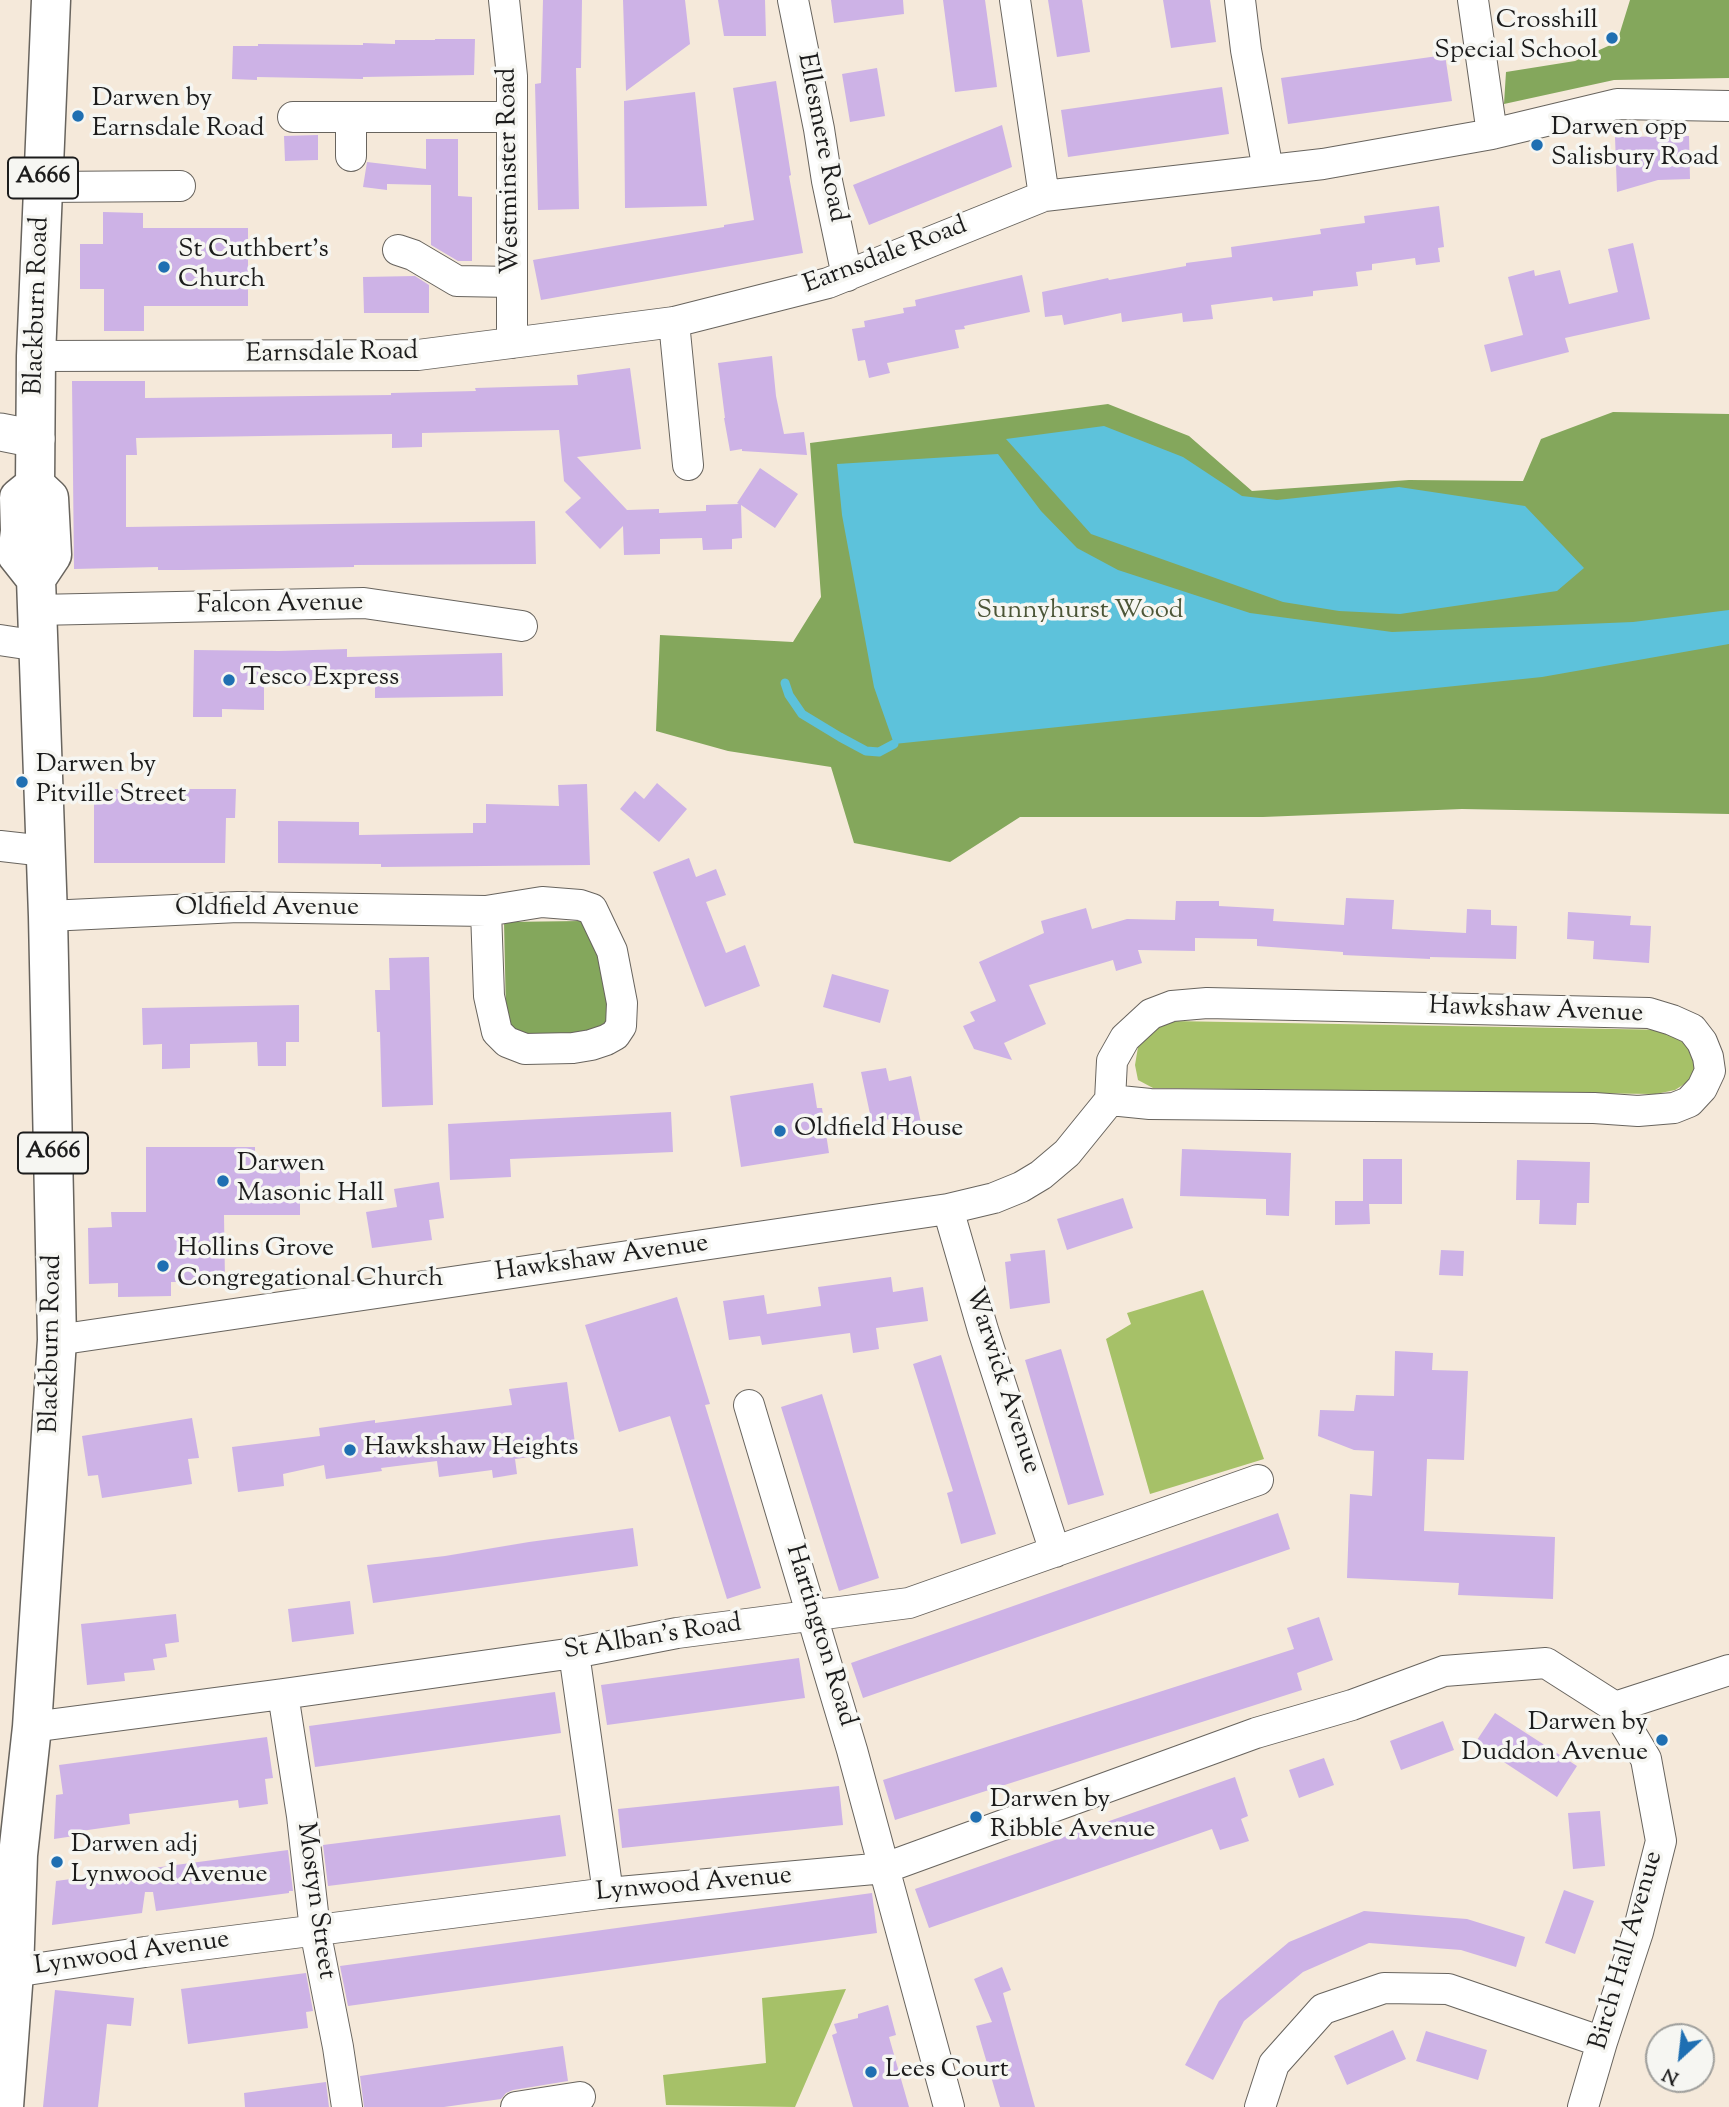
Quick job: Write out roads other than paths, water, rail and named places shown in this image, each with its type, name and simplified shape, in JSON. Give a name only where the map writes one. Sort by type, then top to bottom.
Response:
[{"type":"highway","name":"Blackburn Road","points":[[4,2107],[7,1971],[32,1727],[57,1340],[48,916],[37,612],[51,555],[49,498],[35,485],[18,436],[36,356],[51,0]]},
{"type":"street","name":"Westminster Road","points":[[503,0],[512,76],[512,343]]},
{"type":"street","name":"Ellesmere Road","points":[[793,0],[847,276]]},
{"type":"street","points":[[1015,0],[1044,196]]},
{"type":"street","points":[[1240,0],[1268,170]]},
{"type":"street","points":[[1474,0],[1492,134]]},
{"type":"street","name":"Earnsdale Road","points":[[36,356],[418,355],[674,322],[847,276],[1044,196],[1323,164],[1492,134],[1617,104],[1729,106]]},
{"type":"street","points":[[293,117],[512,117]]},
{"type":"street","points":[[351,117],[351,156]]},
{"type":"street","points":[[43,187],[180,186]]},
{"type":"street","points":[[398,250],[413,255],[457,281],[512,282]]},
{"type":"street","points":[[674,322],[688,465]]},
{"type":"street","name":"Falcon Avenue","points":[[0,640],[37,612],[365,603],[522,626]]},
{"type":"street","points":[[0,846],[45,851]]},
{"type":"street","name":"Oldfield Avenue","points":[[48,916],[238,907],[486,911],[542,902],[580,905],[592,909],[612,951],[622,1003],[621,1026],[614,1035],[599,1043],[573,1048],[525,1049],[502,1037],[497,1032],[489,996],[486,911]]},
{"type":"street","name":"Hawkshaw Avenue","points":[[57,1340],[948,1209],[994,1198],[1041,1175],[1067,1153],[1110,1100],[1112,1061],[1125,1038],[1151,1014],[1172,1006],[1207,1003],[1649,1013],[1692,1029],[1702,1042],[1710,1071],[1702,1088],[1689,1102],[1674,1108],[1638,1111],[1594,1108],[1150,1104],[1110,1100]]},
{"type":"street","name":"Warwick Avenue","points":[[948,1209],[983,1330],[1055,1552]]},
{"type":"street","name":"Hartington Road","points":[[749,1405],[813,1615],[949,2107]]},
{"type":"street","name":"St Alban's Road","points":[[32,1727],[574,1653],[677,1633],[909,1604],[1258,1480]]},
{"type":"street","points":[[574,1653],[608,1893]]},
{"type":"street","name":"Birch Hall Avenue","points":[[1352,1705],[1444,1671],[1546,1663],[1615,1707],[1646,1759],[1661,1841],[1638,1932],[1583,2107]]},
{"type":"street","points":[[1615,1707],[1729,1670]]},
{"type":"street","name":"Mostyn Street","points":[[284,1694],[315,1930],[338,2047],[346,2107]]},
{"type":"street","name":"Lynwood Avenue","points":[[7,1971],[608,1893],[885,1868],[1256,1733],[1352,1705]]},
{"type":"street","points":[[1260,2107],[1274,2064],[1323,2009],[1384,1988],[1448,1989],[1602,2042]]},
{"type":"street","points":[[516,2107],[580,2096]]},
{"type":"water","points":[[1104,426],[1183,457],[1242,496],[1277,500],[1399,487],[1525,506],[1584,568],[1557,591],[1400,614],[1339,611],[1283,602],[1091,534],[1006,439]]},
{"type":"water","points":[[998,454],[1041,511],[1077,548],[1118,570],[1250,613],[1392,632],[1633,622],[1729,610],[1729,644],[1542,677],[894,744],[874,687],[842,515],[837,464]]},
{"type":"waterway","points":[[785,683],[789,695],[802,714],[840,737],[866,751],[879,752],[894,744]]},
{"type":"place","name":"Crosshill Special School","points":[[1612,38]]},
{"type":"place","name":"Darwen by Earnsdale Road","points":[[78,116]]},
{"type":"place","name":"Darwen opp Salisbury Road","points":[[1537,145]]},
{"type":"place","name":"St Cuthbert's Church","points":[[164,267]]},
{"type":"place","name":"Tesco Express","points":[[229,680]]},
{"type":"place","name":"Darwen by Pitville Street","points":[[22,782]]},
{"type":"place","name":"Oldfield House","points":[[780,1131]]},
{"type":"place","name":"Darwen Masonic Hall","points":[[223,1181]]},
{"type":"place","name":"Hollins Grove Congregational Church","points":[[163,1266]]},
{"type":"place","name":"Hawkshaw Heights","points":[[350,1450]]},
{"type":"place","name":"Darwen by Duddon Avenue","points":[[1662,1740]]},
{"type":"place","name":"Darwen by Ribble Avenue","points":[[976,1817]]},
{"type":"place","name":"Darwen adj Lynwood Avenue","points":[[57,1862]]},
{"type":"place","name":"Lees Court","points":[[871,2072]]},
{"type":"park label","name":"Sunnyhurst Wood","points":[[1080,613]]}]
